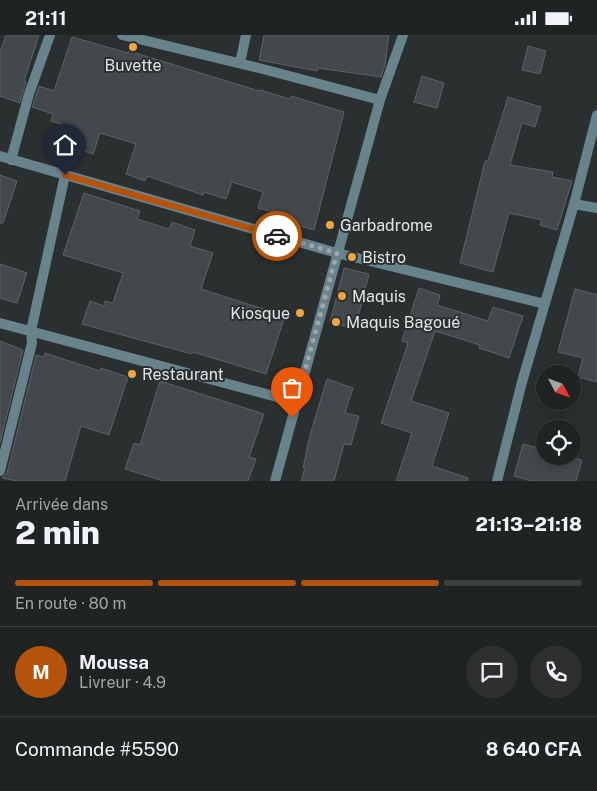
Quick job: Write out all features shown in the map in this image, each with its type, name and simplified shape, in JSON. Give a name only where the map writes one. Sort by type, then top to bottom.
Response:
[{"type":"street","points":[[11,159],[29,94],[50,35]]},
{"type":"street","points":[[122,35],[240,63],[380,100]]},
{"type":"street","points":[[240,63],[246,35]]},
{"type":"street","points":[[275,481],[380,100],[403,35]]},
{"type":"street","points":[[497,481],[597,115]]},
{"type":"street","points":[[0,156],[337,253],[545,304]]},
{"type":"street","points":[[0,471],[29,355],[31,331],[65,175]]},
{"type":"street","points":[[574,204],[597,208]]},
{"type":"street","points":[[0,323],[296,402]]},
{"type":"building","points":[[6,35],[39,35],[24,81],[26,82],[20,103],[0,96],[0,52]]},
{"type":"building","points":[[264,35],[389,35],[385,65],[381,77],[318,68],[317,71],[259,60]]},
{"type":"building","points":[[72,37],[128,53],[129,51],[259,91],[290,99],[291,96],[344,112],[314,230],[292,224],[293,217],[258,208],[263,192],[232,182],[226,199],[204,192],[203,195],[147,176],[145,181],[126,174],[136,144],[100,133],[93,154],[59,143],[65,126],[51,121],[53,114],[32,107],[39,86],[54,91]]},
{"type":"building","points":[[528,46],[546,51],[540,74],[522,70]]},
{"type":"building","points":[[422,76],[444,83],[437,108],[414,102]]},
{"type":"building","points":[[508,97],[541,107],[535,127],[522,123],[510,165],[553,172],[552,177],[572,181],[557,230],[540,225],[542,220],[509,213],[493,272],[460,263],[485,161],[488,161]]},
{"type":"building","points":[[0,175],[17,181],[3,223],[0,223]]},
{"type":"building","points":[[84,193],[140,211],[137,219],[169,229],[172,222],[195,230],[190,246],[213,253],[201,289],[285,316],[266,374],[193,352],[192,354],[82,324],[90,301],[104,306],[105,301],[113,303],[123,273],[63,255]]},
{"type":"building","points":[[0,264],[27,273],[17,303],[0,298]]},
{"type":"building","points":[[344,268],[369,274],[355,329],[330,322]]},
{"type":"building","points":[[419,288],[440,295],[437,305],[488,321],[493,307],[523,316],[509,358],[479,348],[480,345],[435,331],[411,401],[449,413],[432,466],[468,478],[468,481],[396,481],[412,433],[381,423],[408,343],[402,341]]},
{"type":"building","points":[[575,289],[597,295],[597,382],[581,378],[583,358],[558,352]]},
{"type":"building","points":[[0,341],[23,350],[0,443]]},
{"type":"building","points":[[45,353],[100,371],[101,368],[128,377],[109,435],[81,426],[65,481],[17,481],[2,478],[7,473],[36,355],[43,357]]},
{"type":"building","points":[[327,379],[353,388],[345,413],[359,416],[351,445],[344,444],[334,481],[301,481],[310,435]]},
{"type":"building","points":[[160,381],[264,414],[249,457],[256,459],[248,481],[164,481],[125,469],[134,443],[140,445]]},
{"type":"building","points":[[523,444],[536,448],[536,465],[581,465],[576,481],[531,481],[514,476]]},
{"type":"way so far","points":[[277,236],[337,253],[292,418]]},
{"type":"place","name":"Buvette","points":[[133,47]]},
{"type":"place","name":"Garbadrome","points":[[330,225]]},
{"type":"place","name":"Bistro","points":[[352,257]]},
{"type":"place","name":"Maquis","points":[[342,296]]},
{"type":"place","name":"Kiosque","points":[[300,313]]},
{"type":"place","name":"Maquis Bagoué","points":[[336,322]]},
{"type":"place","name":"Restaurant","points":[[132,374]]},
{"type":"route","points":[[65,175],[277,236]]}]
